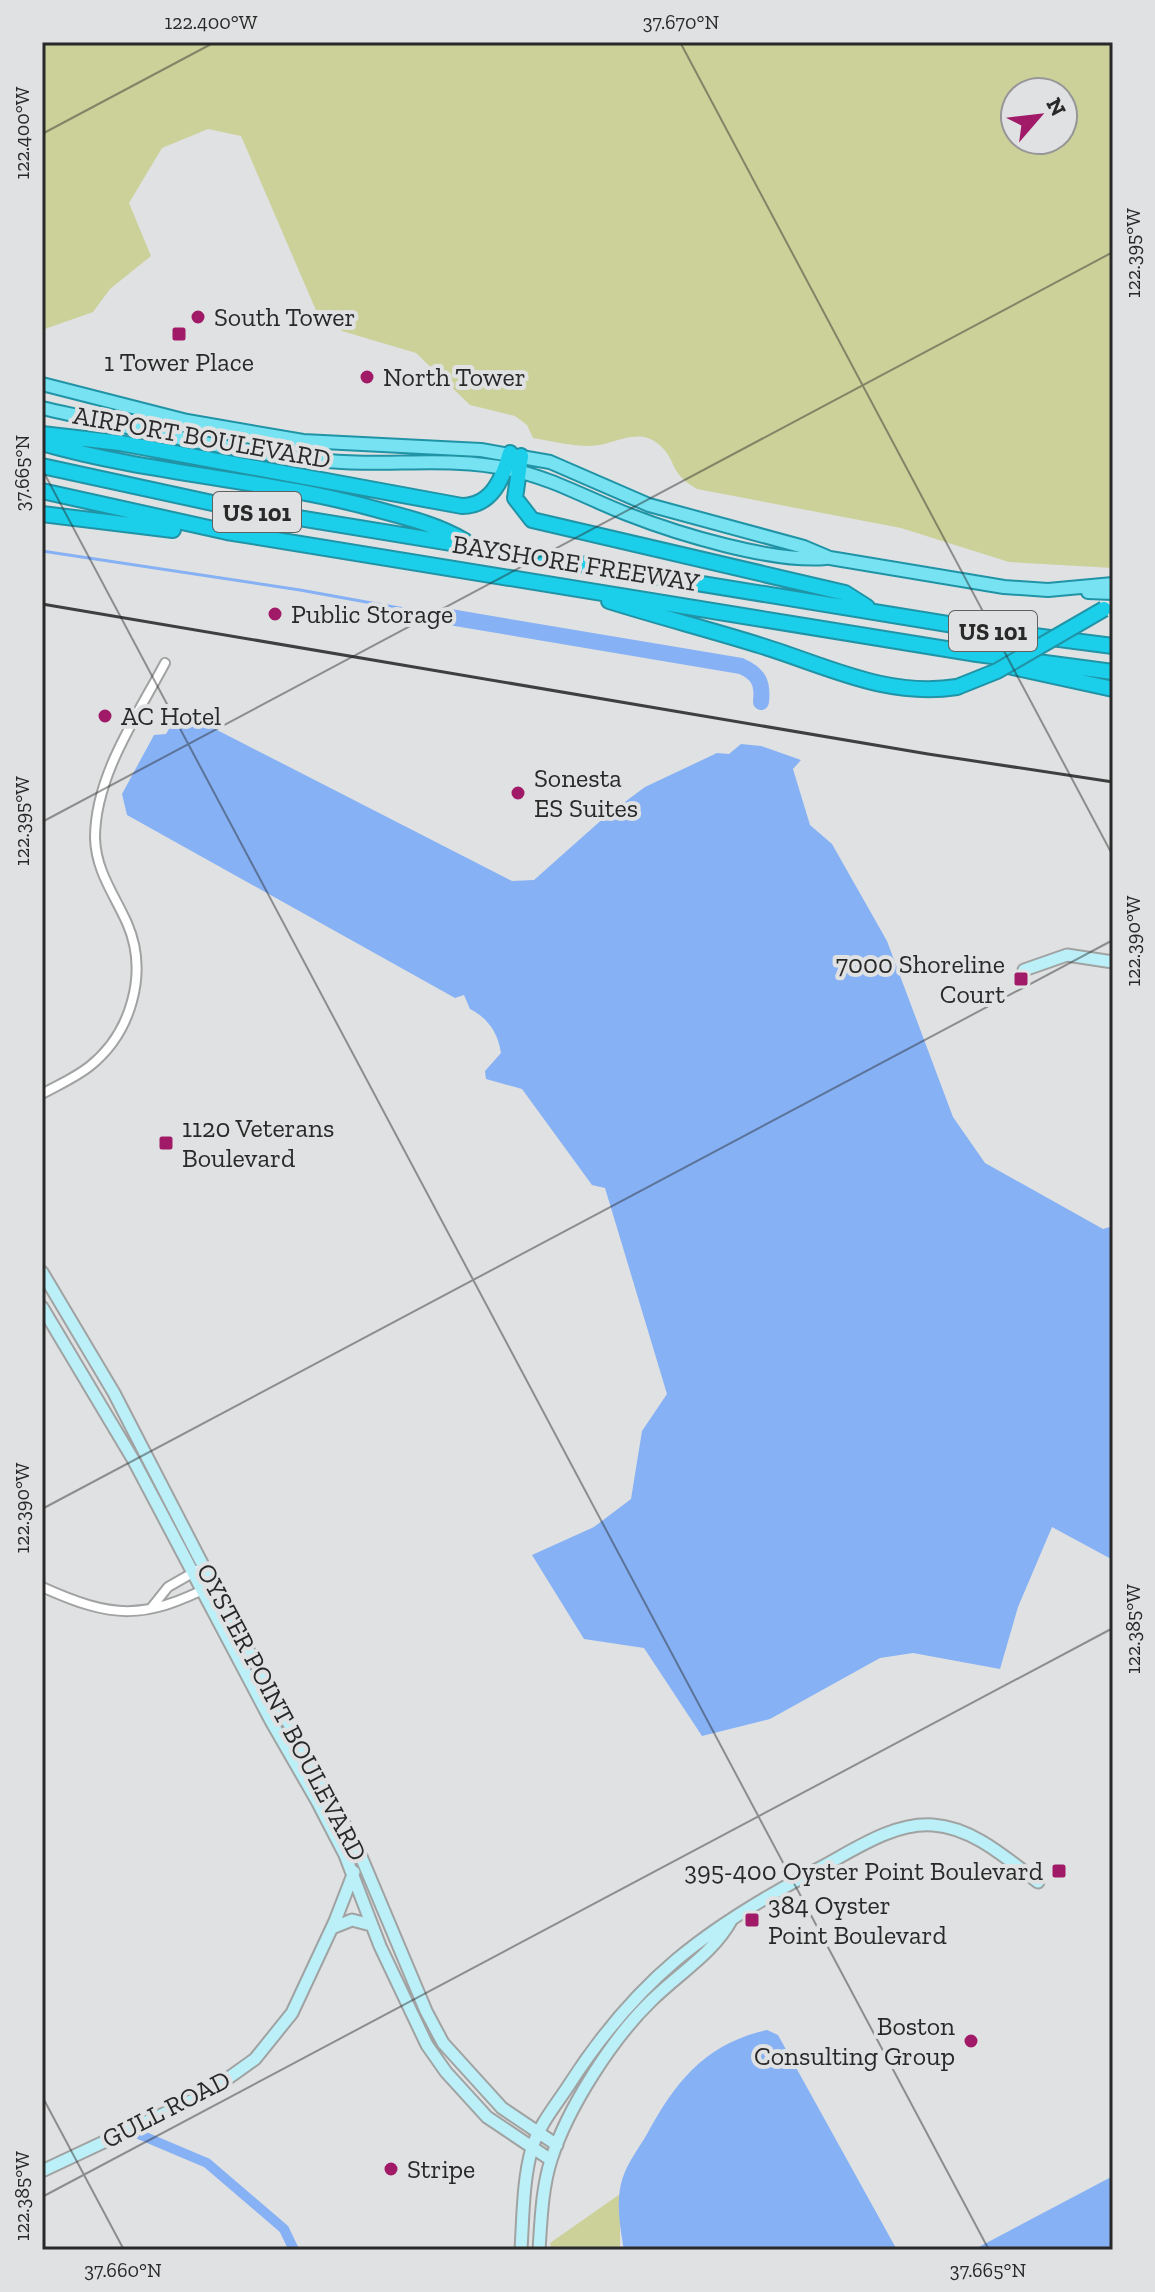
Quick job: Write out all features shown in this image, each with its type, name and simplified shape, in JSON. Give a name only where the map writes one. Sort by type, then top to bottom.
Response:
[{"type":"highway","points":[[42,434],[166,450],[462,506],[472,506],[488,498],[514,462]]},
{"type":"highway","points":[[42,443],[114,462],[274,486],[347,501],[442,528],[474,546]]},
{"type":"highway","points":[[514,462],[515,498],[532,520],[845,593],[874,611]]},
{"type":"highway","name":"BAYSHORE FREEWAY","points":[[42,466],[205,503],[874,611],[1113,646]]},
{"type":"highway","name":"BAYSHORE FREEWAY","points":[[42,491],[188,525],[977,654],[1113,672]]},
{"type":"highway","points":[[42,514],[385,556]]},
{"type":"highway","points":[[563,586],[771,648],[873,684],[915,691],[957,687],[997,671],[1109,608]]},
{"type":"highway","points":[[977,654],[1029,673],[1113,689]]},
{"type":"main road","name":"AIRPORT BOULEVARD","points":[[42,384],[187,421],[303,441],[514,462]]},
{"type":"main road","name":"AIRPORT BOULEVARD","points":[[42,408],[186,438],[327,461],[514,462]]},
{"type":"main road","points":[[514,462],[665,527],[801,560],[830,558],[972,584],[1113,593]]},
{"type":"main road","points":[[1065,589],[1113,584]]},
{"type":"street","points":[[42,1094],[78,1075],[107,1050],[120,1032],[133,1000],[137,972],[135,949],[129,927],[101,872],[95,837],[107,779],[165,663]]},
{"type":"street","points":[[1024,970],[1067,955],[1113,962]]},
{"type":"street","name":"OYSTER POINT BOULEVARD","points":[[42,1272],[114,1393],[198,1571]]},
{"type":"street","name":"OYSTER POINT BOULEVARD","points":[[42,1307],[207,1588],[352,1873],[371,1925],[419,2030],[446,2072],[487,2117],[531,2150],[551,2160]]},
{"type":"street","points":[[152,1607],[168,1587],[198,1571]]},
{"type":"street","points":[[42,1587],[86,1607],[136,1613],[163,1607],[207,1588]]},
{"type":"street","name":"OYSTER POINT BOULEVARD","points":[[207,1588],[365,1862],[426,2011],[443,2043],[483,2090],[537,2134],[557,2145]]},
{"type":"street","points":[[521,2250],[531,2150],[537,2134],[603,2033],[646,1984],[734,1915],[863,1846],[914,1825],[948,1826],[967,1833],[1038,1882]]},
{"type":"street","points":[[352,1873],[365,1862]]},
{"type":"street","name":"GULL ROAD","points":[[42,2171],[206,2094],[239,2073],[269,2045],[292,2013],[332,1929],[352,1873]]},
{"type":"street","points":[[539,2250],[551,2160],[603,2062],[641,2011],[714,1947],[734,1915]]},
{"type":"street","points":[[332,1929],[352,1920],[371,1925]]},
{"type":"street","points":[[631,2002],[641,2011]]},
{"type":"green space","points":[[42,42],[1113,42],[1113,568],[1009,562],[901,528],[697,489],[681,477],[664,449],[641,437],[590,446],[533,438],[527,425],[515,416],[470,405],[416,353],[342,331],[318,315],[241,136],[208,129],[162,148],[129,203],[151,256],[110,289],[93,312],[42,330]]},
{"type":"green space","points":[[620,2194],[620,2250],[552,2250],[550,2243]]},
{"type":"water","points":[[180,711],[512,881],[534,880],[606,816],[645,787],[717,753],[729,754],[741,744],[761,746],[801,760],[793,769],[810,825],[832,844],[887,941],[953,1117],[985,1163],[1103,1229],[1113,1226],[1113,1560],[1052,1527],[1018,1607],[1000,1669],[913,1653],[880,1658],[770,1719],[702,1736],[644,1648],[584,1639],[532,1555],[594,1527],[631,1499],[642,1431],[667,1394],[605,1188],[592,1185],[522,1089],[486,1079],[485,1071],[501,1053],[500,1046],[491,1027],[470,1009],[464,995],[455,998],[127,815],[122,794],[154,735],[166,734]]},
{"type":"water","points":[[767,2030],[778,2035],[897,2250],[624,2250],[619,2204],[623,2177],[669,2097],[709,2055],[745,2036]]},
{"type":"water","points":[[1113,2176],[1113,2250],[973,2250]]},
{"type":"waterway","points":[[42,551],[300,590],[438,615]]},
{"type":"waterway","points":[[438,615],[741,666],[758,680],[761,702]]},
{"type":"waterway","points":[[126,2136],[136,2133],[207,2163],[284,2229],[294,2250]]},
{"type":"railway","points":[[42,604],[928,754],[1113,782]]},
{"type":"place","name":"South Tower","points":[[198,317]]},
{"type":"place","name":"1 Tower Place","points":[[179,334]]},
{"type":"place","name":"North Tower","points":[[367,377]]},
{"type":"place","name":"Public Storage","points":[[275,614]]},
{"type":"place","name":"AC Hotel","points":[[105,716]]},
{"type":"place","name":"Sonesta ES Suites","points":[[518,793]]},
{"type":"place","name":"7000 Shoreline Court","points":[[1021,979]]},
{"type":"place","name":"1120 Veterans Boulevard","points":[[166,1143]]},
{"type":"place","name":"395-400 Oyster Point Boulevard","points":[[1059,1871]]},
{"type":"place","name":"384 Oyster Point Boulevard","points":[[752,1920]]},
{"type":"place","name":"Boston Consulting Group","points":[[971,2041]]},
{"type":"place","name":"Stripe","points":[[391,2169]]}]
